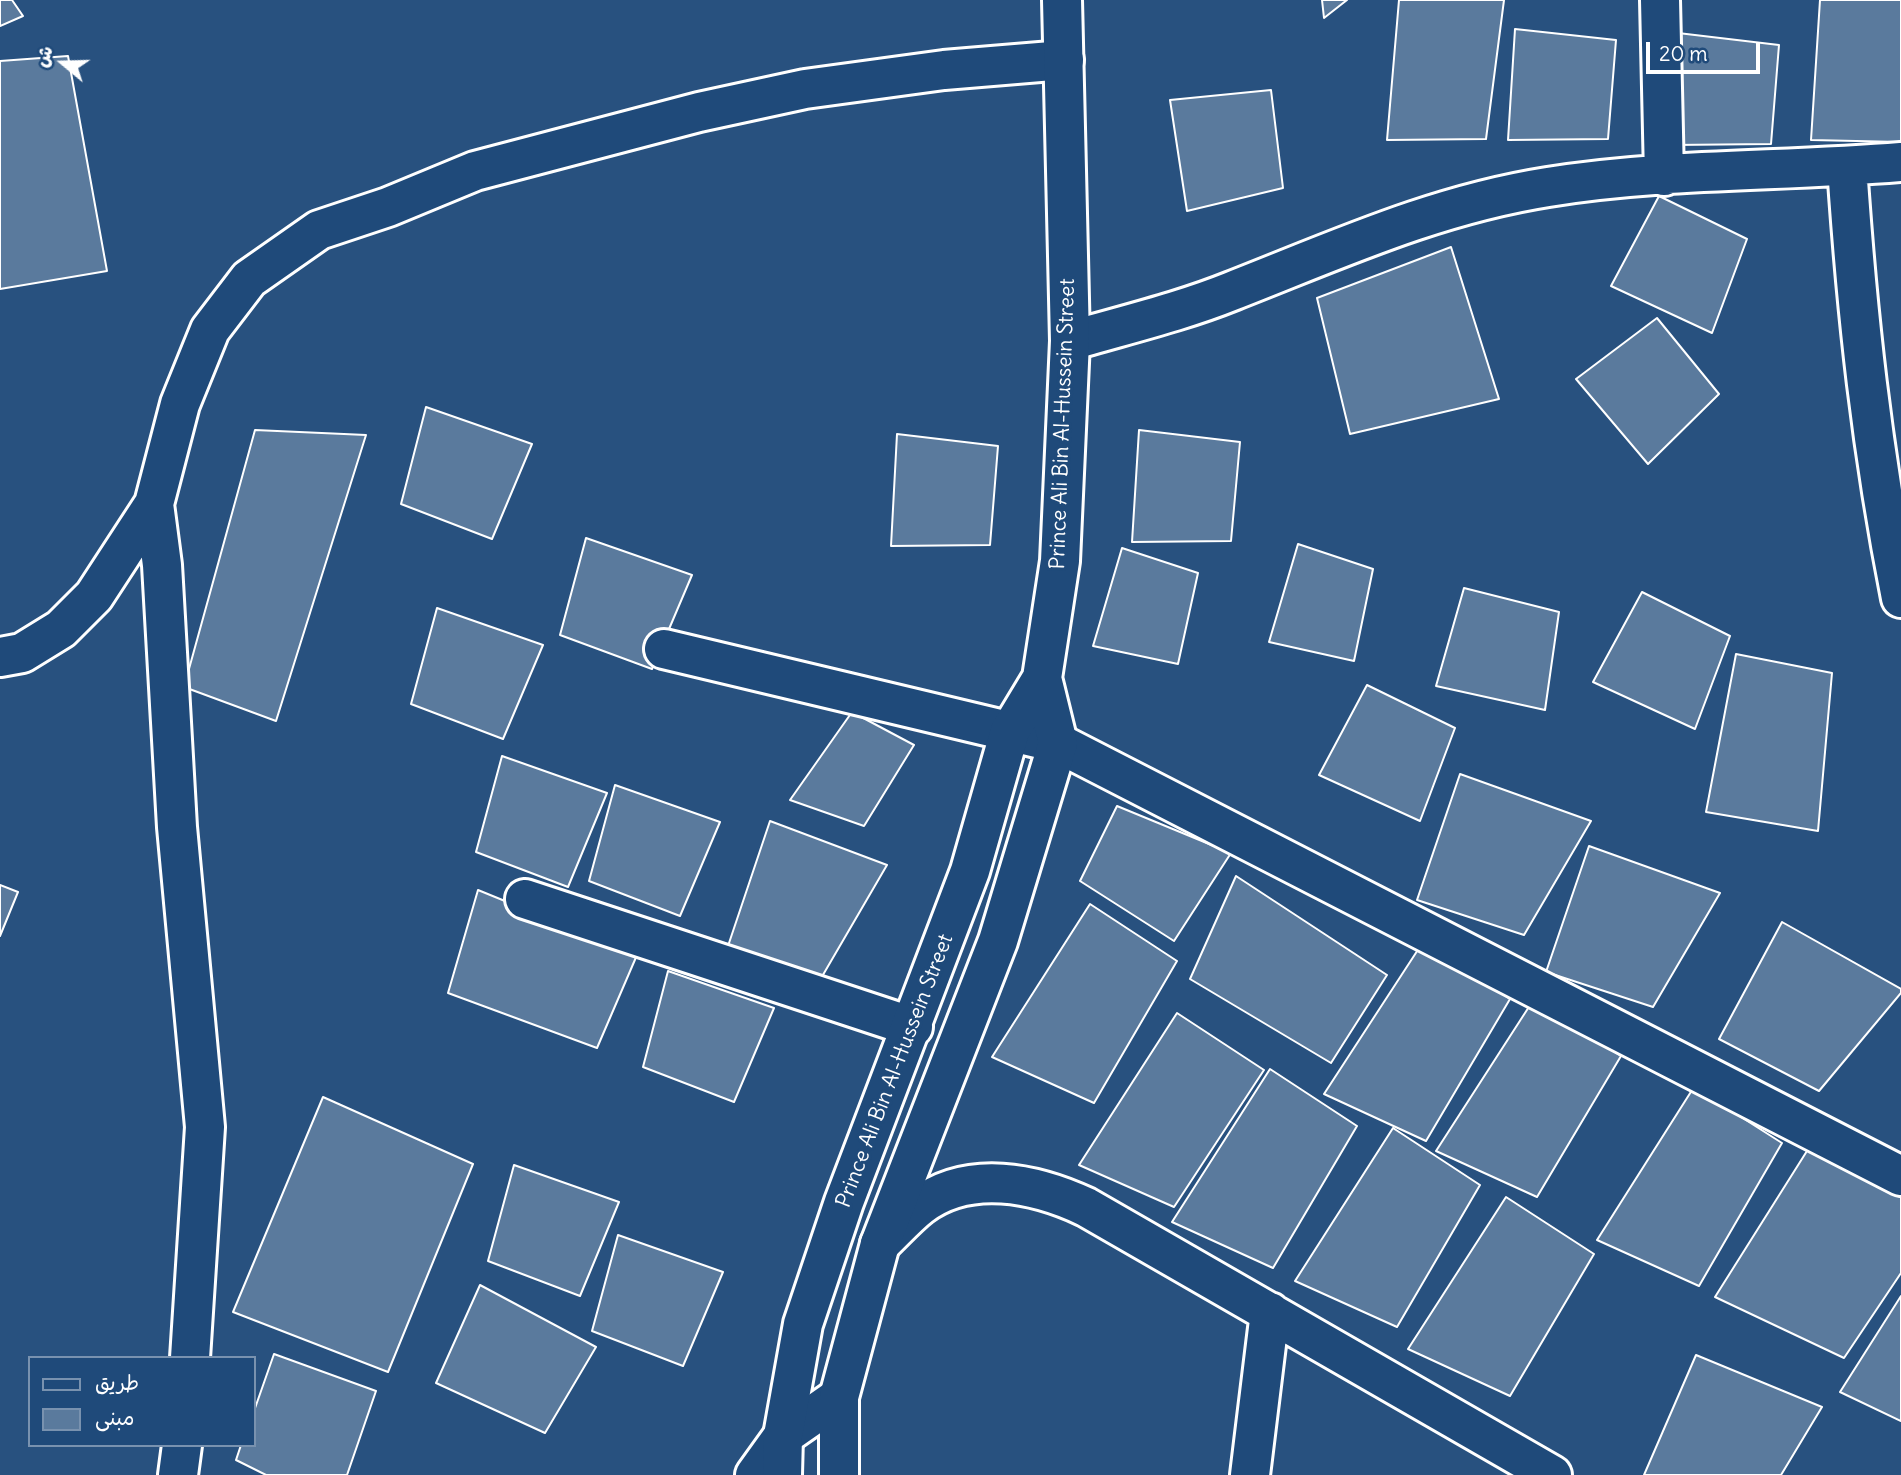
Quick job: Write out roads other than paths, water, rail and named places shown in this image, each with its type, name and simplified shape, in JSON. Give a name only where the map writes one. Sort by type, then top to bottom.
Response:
[{"type":"street","name":"Prince Ali Bin Al-Hussein Street","points":[[782,1475],[783,1436],[803,1324],[844,1202],[913,1027],[970,871],[1010,731],[1042,678],[1060,561],[1070,341],[1062,0]]},
{"type":"street","points":[[1660,0],[1664,176]]},
{"type":"street","points":[[0,657],[22,653],[61,629],[94,596],[154,504],[180,404],[210,330],[249,279],[319,230],[388,207],[475,171],[699,112],[806,89],[944,70],[1064,60]]},
{"type":"street","points":[[1070,341],[1230,292],[1374,233],[1477,202],[1548,187],[1664,176],[1901,162]]},
{"type":"street","points":[[1847,166],[1856,297],[1870,432],[1901,598]]},
{"type":"street","points":[[154,504],[162,565],[177,827],[205,1127],[190,1356]]},
{"type":"street","points":[[664,649],[1058,743],[1901,1176]]},
{"type":"street","name":"Prince Ali Bin Al-Hussein Street","points":[[1042,678],[1058,743]]},
{"type":"street","points":[[839,1475],[839,1397],[880,1244],[998,941],[1058,743]]},
{"type":"street","points":[[525,899],[913,1027]]},
{"type":"street","points":[[880,1244],[921,1205],[967,1183],[1051,1190],[1086,1207],[1552,1475]]},
{"type":"street","points":[[1250,1475],[1270,1312]]},
{"type":"street","points":[[755,1475],[783,1436],[839,1397]]},
{"type":"street","points":[[178,1475],[182,1447]]}]
